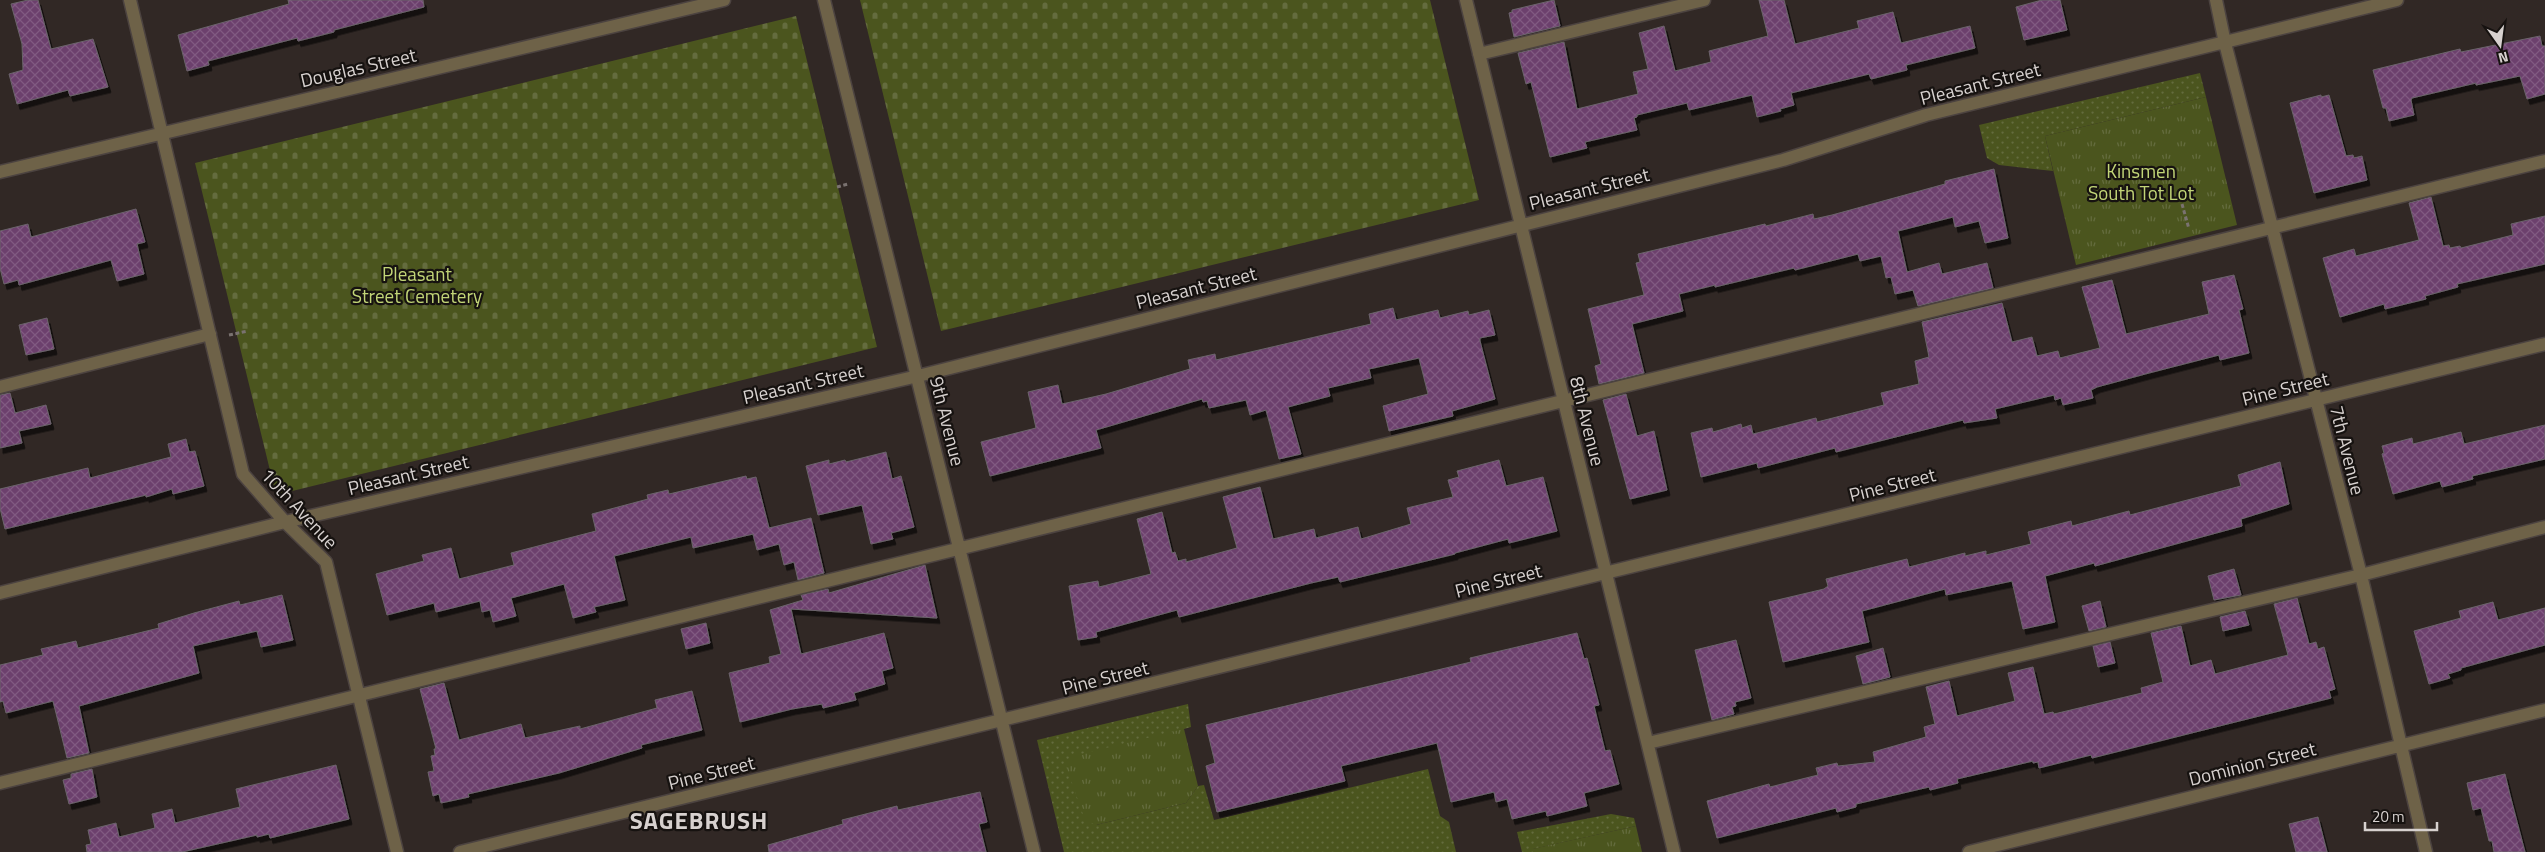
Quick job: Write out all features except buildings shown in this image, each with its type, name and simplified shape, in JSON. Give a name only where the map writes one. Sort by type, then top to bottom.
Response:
[{"type":"street","name":"10th Avenue","points":[[130,0],[243,474],[285,522],[326,562],[397,852]]},
{"type":"street","name":"Douglas Street","points":[[0,172],[724,0]]},
{"type":"street","name":"9th Avenue","points":[[824,0],[1034,852]]},
{"type":"street","name":"8th Avenue","points":[[1466,0],[1674,852]]},
{"type":"street","points":[[1479,54],[1704,0]]},
{"type":"street","name":"7th Avenue","points":[[2216,0],[2225,43],[2361,575],[2426,852]]},
{"type":"street","name":"Pleasant Street","points":[[0,593],[285,522],[918,376],[1782,160],[1926,115],[2396,0]]},
{"type":"street","points":[[0,783],[2545,161]]},
{"type":"street","points":[[0,387],[210,334]]},
{"type":"street","name":"Pine Street","points":[[460,852],[1001,722],[2545,344]]},
{"type":"street","points":[[1648,743],[2361,575],[2545,527]]},
{"type":"street","name":"Dominion Street","points":[[1969,852],[2545,710]]},
{"type":"path","points":[[837,187],[848,184]]},
{"type":"path","points":[[2182,204],[2188,229],[2197,229]]},
{"type":"green space","points":[[860,0],[1430,0],[1479,200],[941,331]]},
{"type":"green space","name":"Pleasant Street Cemetery","points":[[796,16],[877,347],[276,495],[195,163]]},
{"type":"green space","points":[[2200,73],[2206,97],[2045,136],[2053,171],[1999,165],[1987,158],[1979,125]]},
{"type":"green space","name":"Kinsmen South Tot Lot","points":[[2206,97],[2237,225],[2076,265],[2045,136]]},
{"type":"green space","points":[[1188,704],[1191,727],[1184,729],[1096,825],[1186,803],[1198,786],[1204,785],[1214,820],[1428,769],[1440,816],[1449,822],[1456,852],[1064,852],[1037,740]]},
{"type":"green space","points":[[1184,729],[1198,786],[1186,803],[1096,825],[1085,820],[1066,766],[1073,756]]},
{"type":"green space","points":[[1611,814],[1634,818],[1636,826],[1533,849],[1533,852],[1522,852],[1517,832]]},
{"type":"green space","points":[[1636,826],[1642,852],[1533,852],[1532,849]]},
{"type":"district","name":"SAGEBRUSH","points":[[699,820]]}]
